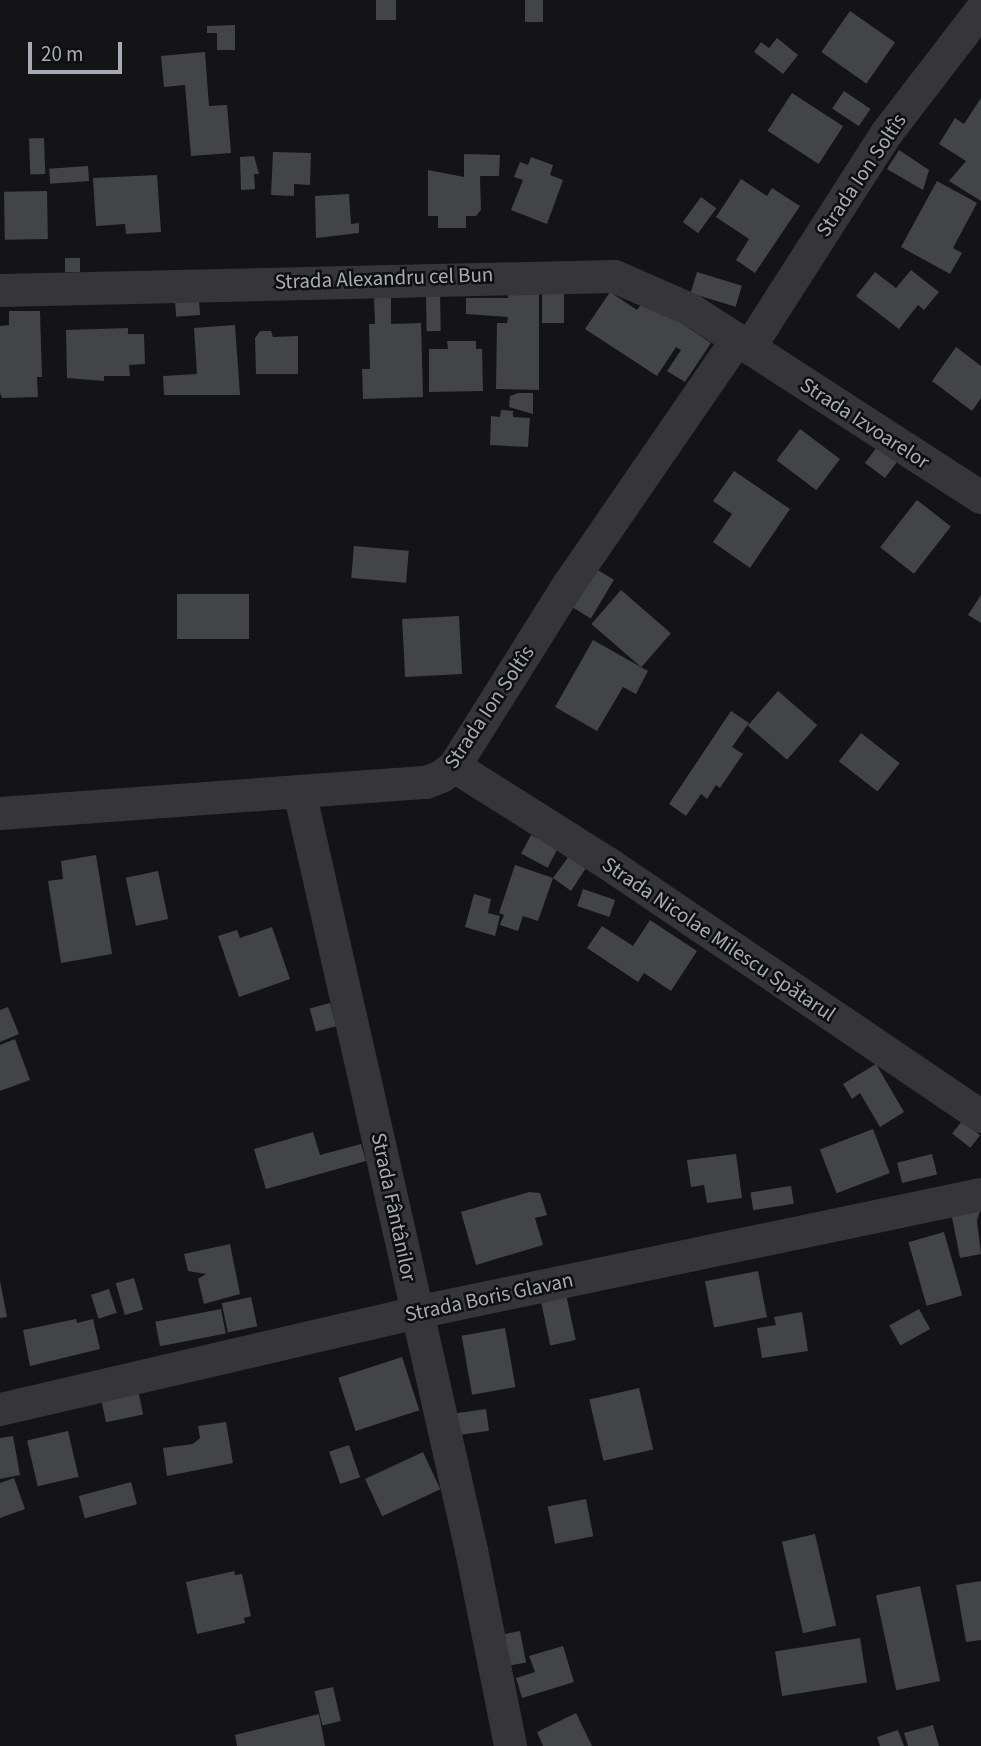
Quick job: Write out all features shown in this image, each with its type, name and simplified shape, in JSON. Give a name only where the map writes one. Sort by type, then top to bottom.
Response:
[{"type":"street","name":"Strada Ion Soltîs","points":[[0,813],[426,782],[454,766],[569,583],[743,343],[886,133],[981,9]]},
{"type":"street","name":"Strada Alexandru cel Bun","points":[[0,290],[577,273],[614,276],[647,287],[743,343]]},
{"type":"street","name":"Strada Izvoarelor","points":[[743,343],[981,497]]},
{"type":"street","name":"Strada Nicolae Milescu Spătarul","points":[[454,766],[606,862],[981,1116]]},
{"type":"street","name":"Strada Fântânilor","points":[[299,791],[471,1550],[510,1746]]},
{"type":"street","name":"Strada Boris Glavan","points":[[0,1409],[416,1312],[981,1194]]},
{"type":"building","points":[[376,0],[396,0],[396,20],[376,20]]},
{"type":"building","points":[[525,0],[543,0],[543,22],[525,22]]},
{"type":"building","points":[[850,11],[895,43],[866,84],[821,52]]},
{"type":"building","points":[[235,25],[235,50],[217,50],[217,33],[207,33],[207,26]]},
{"type":"building","points":[[777,38],[798,55],[783,74],[754,52],[761,42],[769,48]]},
{"type":"building","points":[[205,52],[209,106],[227,105],[231,153],[191,156],[185,85],[164,87],[161,56]]},
{"type":"building","points":[[844,91],[871,109],[859,126],[832,108]]},
{"type":"building","points":[[792,93],[843,126],[819,164],[767,131]]},
{"type":"building","points":[[981,98],[981,201],[949,181],[966,161],[939,144],[955,118],[964,124]]},
{"type":"building","points":[[44,138],[45,174],[30,175],[29,139]]},
{"type":"building","points":[[899,150],[929,170],[923,190],[887,169]]},
{"type":"building","points":[[273,152],[311,153],[310,185],[294,184],[294,196],[271,195]]},
{"type":"building","points":[[464,154],[500,155],[499,176],[480,176],[481,210],[476,216],[466,216],[466,228],[438,228],[438,216],[428,216],[428,170],[464,177]]},
{"type":"building","points":[[254,156],[259,174],[254,174],[255,189],[241,190],[240,157]]},
{"type":"building","points":[[531,157],[553,165],[550,175],[563,180],[547,224],[511,210],[523,180],[514,177],[520,162],[528,165]]},
{"type":"building","points":[[88,166],[89,181],[50,184],[49,169]]},
{"type":"building","points":[[157,175],[161,232],[126,234],[125,224],[96,226],[93,178]]},
{"type":"building","points":[[741,179],[767,196],[772,188],[800,206],[755,273],[736,260],[749,239],[716,217]]},
{"type":"building","points":[[937,181],[977,203],[953,248],[962,253],[950,274],[901,247]]},
{"type":"building","points":[[47,191],[48,239],[5,240],[4,192]]},
{"type":"building","points":[[349,194],[351,224],[359,223],[359,233],[316,238],[315,196]]},
{"type":"building","points":[[701,197],[716,208],[698,233],[683,222]]},
{"type":"building","points":[[65,258],[80,258],[80,272],[65,272]]},
{"type":"building","points":[[911,270],[939,292],[924,310],[918,305],[899,329],[856,296],[875,272],[896,288]]},
{"type":"building","points":[[697,272],[742,286],[736,307],[691,293]]},
{"type":"building","points":[[426,292],[440,292],[441,331],[427,331]]},
{"type":"building","points":[[542,292],[564,292],[564,323],[542,323]]},
{"type":"building","points":[[610,292],[637,310],[645,299],[711,343],[685,382],[667,371],[681,350],[676,347],[657,376],[585,329]]},
{"type":"building","points":[[508,293],[539,293],[539,390],[496,389],[497,323],[507,323],[508,317],[466,314],[466,298],[508,298]]},
{"type":"building","points":[[391,296],[391,324],[421,323],[423,397],[363,399],[362,369],[370,369],[369,324],[375,324],[374,297]]},
{"type":"building","points":[[199,300],[200,315],[176,317],[175,302]]},
{"type":"building","points":[[9,311],[40,311],[42,377],[37,377],[38,397],[2,398],[0,393],[0,326],[9,325]]},
{"type":"building","points":[[235,325],[240,395],[164,395],[163,376],[197,374],[194,328]]},
{"type":"building","points":[[128,328],[128,334],[144,334],[145,364],[129,365],[130,376],[104,376],[104,381],[67,378],[66,330]]},
{"type":"building","points":[[260,331],[271,331],[273,337],[298,336],[298,374],[256,374],[255,338]]},
{"type":"building","points":[[447,341],[476,341],[476,349],[482,349],[483,391],[429,392],[429,349],[448,349]]},
{"type":"building","points":[[956,347],[981,366],[981,398],[972,411],[932,381]]},
{"type":"building","points":[[533,393],[533,414],[509,407],[510,396]]},
{"type":"building","points":[[501,410],[513,411],[513,417],[530,418],[528,447],[490,445],[491,416],[500,417]]},
{"type":"building","points":[[800,429],[840,459],[816,490],[777,460]]},
{"type":"building","points":[[877,447],[897,462],[885,478],[865,463]]},
{"type":"building","points":[[734,471],[790,509],[750,568],[713,542],[732,514],[713,501]]},
{"type":"building","points":[[917,500],[951,526],[914,574],[880,547]]},
{"type":"building","points":[[354,546],[409,551],[406,583],[351,578]]},
{"type":"building","points":[[596,569],[614,580],[591,618],[573,608]]},
{"type":"building","points":[[621,590],[671,633],[641,667],[591,624]]},
{"type":"building","points":[[177,594],[249,594],[249,639],[177,639]]},
{"type":"building","points":[[981,595],[981,623],[968,615]]},
{"type":"building","points":[[459,616],[462,674],[405,677],[402,619]]},
{"type":"building","points":[[593,640],[648,671],[636,694],[623,687],[597,731],[555,707]]},
{"type":"building","points":[[778,691],[817,725],[787,760],[748,726]]},
{"type":"building","points":[[731,711],[749,723],[732,747],[743,754],[720,788],[716,785],[707,799],[701,794],[686,816],[669,804]]},
{"type":"building","points":[[861,733],[900,763],[877,792],[839,761]]},
{"type":"building","points":[[531,835],[557,849],[548,868],[521,854]]},
{"type":"building","points":[[96,855],[112,954],[61,963],[48,881],[63,879],[61,861]]},
{"type":"building","points":[[569,856],[586,868],[571,891],[553,878]]},
{"type":"building","points":[[515,865],[553,878],[538,921],[523,916],[518,931],[500,925],[504,915],[499,913]]},
{"type":"building","points":[[158,871],[168,919],[136,926],[126,878]]},
{"type":"building","points":[[583,889],[615,900],[609,917],[577,906]]},
{"type":"building","points":[[474,894],[491,899],[488,913],[500,916],[495,936],[465,927]]},
{"type":"building","points":[[650,920],[697,951],[671,991],[644,973],[638,982],[587,948],[602,926],[633,946]]},
{"type":"building","points":[[272,927],[290,979],[239,997],[218,936],[237,930],[240,938]]},
{"type":"building","points":[[330,1003],[336,1026],[316,1032],[310,1008]]},
{"type":"building","points":[[8,1007],[19,1034],[0,1042],[0,1010]]},
{"type":"building","points":[[15,1039],[30,1080],[0,1091],[0,1045]]},
{"type":"building","points":[[876,1064],[904,1112],[880,1127],[860,1093],[852,1099],[843,1084]]},
{"type":"building","points":[[962,1121],[980,1135],[970,1148],[952,1134]]},
{"type":"building","points":[[873,1129],[890,1173],[837,1193],[820,1149]]},
{"type":"building","points":[[313,1132],[320,1155],[361,1144],[366,1161],[266,1189],[254,1149]]},
{"type":"building","points":[[736,1154],[742,1198],[707,1203],[704,1185],[691,1187],[687,1160]]},
{"type":"building","points":[[932,1154],[937,1174],[902,1183],[897,1163]]},
{"type":"building","points":[[791,1186],[794,1204],[753,1210],[751,1192]]},
{"type":"building","points":[[529,1192],[540,1193],[547,1215],[535,1218],[543,1245],[476,1265],[461,1212]]},
{"type":"building","points":[[981,1207],[977,1221],[981,1254],[960,1258],[951,1212]]},
{"type":"building","points":[[944,1232],[962,1295],[927,1306],[908,1242]]},
{"type":"building","points":[[230,1244],[240,1294],[204,1304],[198,1279],[206,1274],[188,1271],[184,1254]]},
{"type":"building","points":[[758,1271],[767,1317],[714,1327],[705,1281]]},
{"type":"building","points":[[134,1278],[143,1310],[125,1315],[116,1283]]},
{"type":"building","points":[[0,1281],[7,1317],[0,1318]]},
{"type":"building","points":[[109,1289],[117,1313],[99,1319],[91,1295]]},
{"type":"building","points":[[566,1294],[576,1340],[550,1345],[541,1299]]},
{"type":"building","points":[[251,1297],[257,1326],[228,1333],[222,1303]]},
{"type":"building","points":[[221,1309],[226,1334],[160,1346],[155,1322]]},
{"type":"building","points":[[919,1309],[930,1329],[900,1346],[889,1325]]},
{"type":"building","points":[[802,1312],[808,1351],[762,1358],[757,1328],[776,1325],[774,1317]]},
{"type":"building","points":[[76,1319],[77,1323],[93,1319],[100,1349],[30,1366],[23,1330]]},
{"type":"building","points":[[505,1328],[515,1387],[472,1395],[462,1336]]},
{"type":"building","points":[[402,1357],[419,1410],[356,1431],[338,1378]]},
{"type":"building","points":[[639,1388],[653,1449],[603,1461],[589,1399]]},
{"type":"building","points":[[138,1390],[143,1414],[106,1422],[101,1398]]},
{"type":"building","points":[[486,1409],[489,1431],[457,1435],[454,1413]]},
{"type":"building","points":[[226,1422],[233,1463],[167,1476],[163,1448],[193,1444],[200,1438],[198,1426]]},
{"type":"building","points":[[68,1431],[79,1477],[38,1486],[27,1440]]},
{"type":"building","points":[[13,1436],[20,1475],[0,1479],[0,1438]]},
{"type":"building","points":[[349,1445],[360,1477],[340,1484],[329,1452]]},
{"type":"building","points":[[423,1452],[440,1489],[382,1516],[365,1479]]},
{"type":"building","points":[[14,1478],[25,1509],[0,1518],[0,1483]]},
{"type":"building","points":[[131,1482],[137,1504],[85,1518],[79,1496]]},
{"type":"building","points":[[586,1499],[593,1536],[555,1544],[548,1506]]},
{"type":"building","points":[[815,1534],[836,1626],[803,1633],[782,1542]]},
{"type":"building","points":[[234,1571],[235,1575],[242,1574],[251,1616],[244,1618],[245,1623],[197,1634],[186,1582]]},
{"type":"building","points":[[981,1581],[981,1640],[966,1642],[956,1585]]},
{"type":"building","points":[[920,1586],[940,1681],[896,1690],[876,1595]]},
{"type":"building","points":[[520,1631],[526,1662],[508,1666],[502,1634]]},
{"type":"building","points":[[860,1638],[867,1682],[782,1696],[775,1651]]},
{"type":"building","points":[[563,1646],[574,1682],[522,1698],[516,1678],[535,1672],[529,1656]]},
{"type":"building","points":[[333,1687],[341,1721],[322,1725],[314,1691]]},
{"type":"building","points":[[576,1713],[592,1746],[543,1746],[537,1732]]},
{"type":"building","points":[[319,1714],[325,1746],[237,1746],[235,1735]]},
{"type":"building","points":[[933,1725],[939,1746],[908,1746],[904,1733]]},
{"type":"building","points":[[898,1730],[904,1746],[880,1746],[877,1737]]}]
